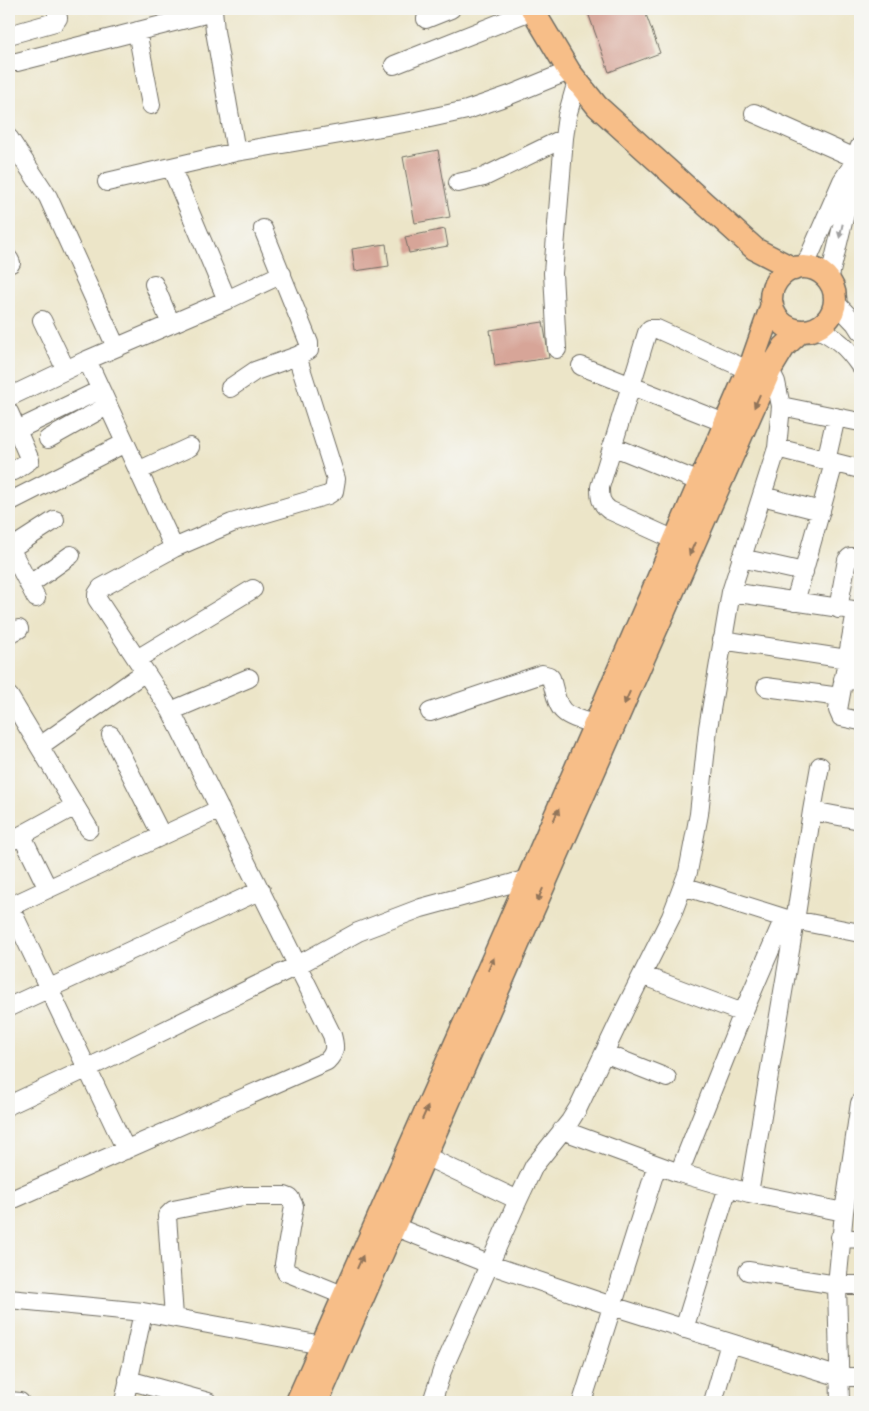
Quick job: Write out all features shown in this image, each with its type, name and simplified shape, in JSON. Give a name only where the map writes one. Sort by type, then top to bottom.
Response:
[{"type":"main road","points":[[532,9],[573,76],[597,106],[755,249],[799,268]]},
{"type":"main road","points":[[755,249],[773,295],[775,313],[786,326],[809,330]]},
{"type":"main road","points":[[297,1402],[322,1361],[458,1061],[539,869],[595,724],[753,359],[773,295],[784,274],[799,268],[812,268],[822,273],[829,280],[835,294],[835,302],[829,318],[784,347],[770,370],[539,869]]},
{"type":"main road","points":[[317,1402],[322,1361],[345,1296],[426,1156],[458,1061]]},
{"type":"street","points":[[9,35],[55,22],[58,18],[56,9]]},
{"type":"street","points":[[426,19],[451,9]]},
{"type":"street","points":[[394,65],[532,9]]},
{"type":"street","points":[[9,62],[17,62],[137,32],[213,10],[236,152]]},
{"type":"street","points":[[137,32],[151,105]]},
{"type":"street","points":[[107,182],[236,152],[416,121],[467,110],[573,76],[564,138],[553,273],[557,349]]},
{"type":"street","points":[[754,113],[856,157]]},
{"type":"street","points":[[9,138],[48,197],[116,346]]},
{"type":"street","points":[[458,183],[484,177],[564,138]]},
{"type":"street","points":[[799,268],[856,157]]},
{"type":"street","points":[[829,280],[852,185],[856,157]]},
{"type":"street","points":[[172,167],[227,300]]},
{"type":"street","points":[[230,388],[255,371],[309,350],[310,343],[263,229]]},
{"type":"street","points":[[9,397],[116,346],[227,300],[282,274]]},
{"type":"street","points":[[154,284],[171,324]]},
{"type":"street","points":[[835,302],[855,323],[860,332]]},
{"type":"street","points":[[42,320],[66,370]]},
{"type":"street","points":[[675,540],[609,510],[603,506],[600,498],[600,487],[647,333],[650,329],[653,329],[748,370]]},
{"type":"street","points":[[809,330],[833,336],[848,350],[860,366]]},
{"type":"street","points":[[9,1201],[327,1061],[333,1055],[335,1044],[332,1035],[171,711],[99,603],[97,594],[102,588],[174,548],[232,523],[334,491],[336,480],[297,356]]},
{"type":"street","points":[[87,360],[174,548]]},
{"type":"street","points":[[582,366],[725,423]]},
{"type":"street","points":[[432,1402],[442,1371],[534,1166],[578,1108],[671,918],[684,886],[699,814],[708,728],[731,592],[777,448],[781,406],[776,382],[770,370]]},
{"type":"street","points":[[17,430],[104,398]]},
{"type":"street","points":[[48,439],[104,398]]},
{"type":"street","points":[[781,406],[860,422]]},
{"type":"street","points":[[9,412],[30,460],[14,471],[9,469]]},
{"type":"street","points":[[795,602],[821,511],[836,418]]},
{"type":"street","points":[[9,502],[125,443]]},
{"type":"street","points":[[612,446],[700,482]]},
{"type":"street","points":[[138,471],[190,447]]},
{"type":"street","points":[[777,448],[860,469]]},
{"type":"street","points":[[762,496],[821,511]]},
{"type":"street","points":[[55,520],[9,548],[32,592],[71,555]]},
{"type":"street","points":[[838,609],[847,560],[850,557],[860,557]]},
{"type":"street","points":[[741,558],[804,572]]},
{"type":"street","points":[[40,746],[141,665],[252,589]]},
{"type":"street","points":[[731,592],[858,611],[847,659],[852,680],[840,697],[838,715],[846,719],[860,721]]},
{"type":"street","points":[[722,640],[847,659]]},
{"type":"street","points":[[430,712],[546,674],[551,678],[560,710],[570,717],[595,724]]},
{"type":"street","points":[[171,711],[249,678]]},
{"type":"street","points":[[766,687],[840,697]]},
{"type":"street","points":[[9,696],[89,829]]},
{"type":"street","points":[[111,735],[162,836]]},
{"type":"street","points":[[749,1193],[789,919],[820,766]]},
{"type":"street","points":[[48,889],[15,839],[75,806]]},
{"type":"street","points":[[126,1150],[50,988],[9,907],[220,809]]},
{"type":"street","points":[[812,811],[860,820]]},
{"type":"street","points":[[9,1105],[298,965],[358,932],[388,919],[539,869]]},
{"type":"street","points":[[684,886],[789,919],[860,933]]},
{"type":"street","points":[[9,1007],[261,890]]},
{"type":"street","points":[[680,1173],[743,1013],[789,919]]},
{"type":"street","points":[[642,974],[743,1013]]},
{"type":"street","points":[[604,1053],[667,1078]]},
{"type":"street","points":[[840,1402],[837,1285],[840,1237],[844,1212],[854,1179],[860,1103]]},
{"type":"street","points":[[562,1130],[680,1173],[728,1187],[844,1212]]},
{"type":"street","points":[[426,1156],[518,1200]]},
{"type":"street","points":[[582,1402],[657,1165]]},
{"type":"street","points":[[684,1329],[728,1187]]},
{"type":"street","points":[[174,1317],[167,1216],[173,1210],[242,1196],[285,1196],[290,1198],[294,1206],[284,1264],[286,1272],[345,1296]]},
{"type":"street","points":[[386,1223],[490,1265],[612,1306],[840,1377],[860,1377]]},
{"type":"street","points":[[840,1237],[860,1239]]},
{"type":"street","points":[[748,1271],[837,1285],[860,1285]]},
{"type":"street","points":[[9,1299],[142,1312],[174,1317],[322,1361]]},
{"type":"street","points":[[124,1402],[142,1312]]},
{"type":"street","points":[[713,1402],[730,1343]]},
{"type":"street","points":[[128,1380],[208,1402]]},
{"type":"street","points":[[9,1401],[20,1402]]},
{"type":"building","points":[[644,9],[660,53],[609,72],[587,10]]},
{"type":"building","points":[[438,150],[450,217],[415,223],[403,157]]},
{"type":"building","points":[[445,229],[448,246],[409,253],[405,237]]},
{"type":"building","points":[[386,244],[389,266],[355,271],[352,249]]},
{"type":"building","points":[[543,322],[549,358],[495,366],[490,330]]}]
